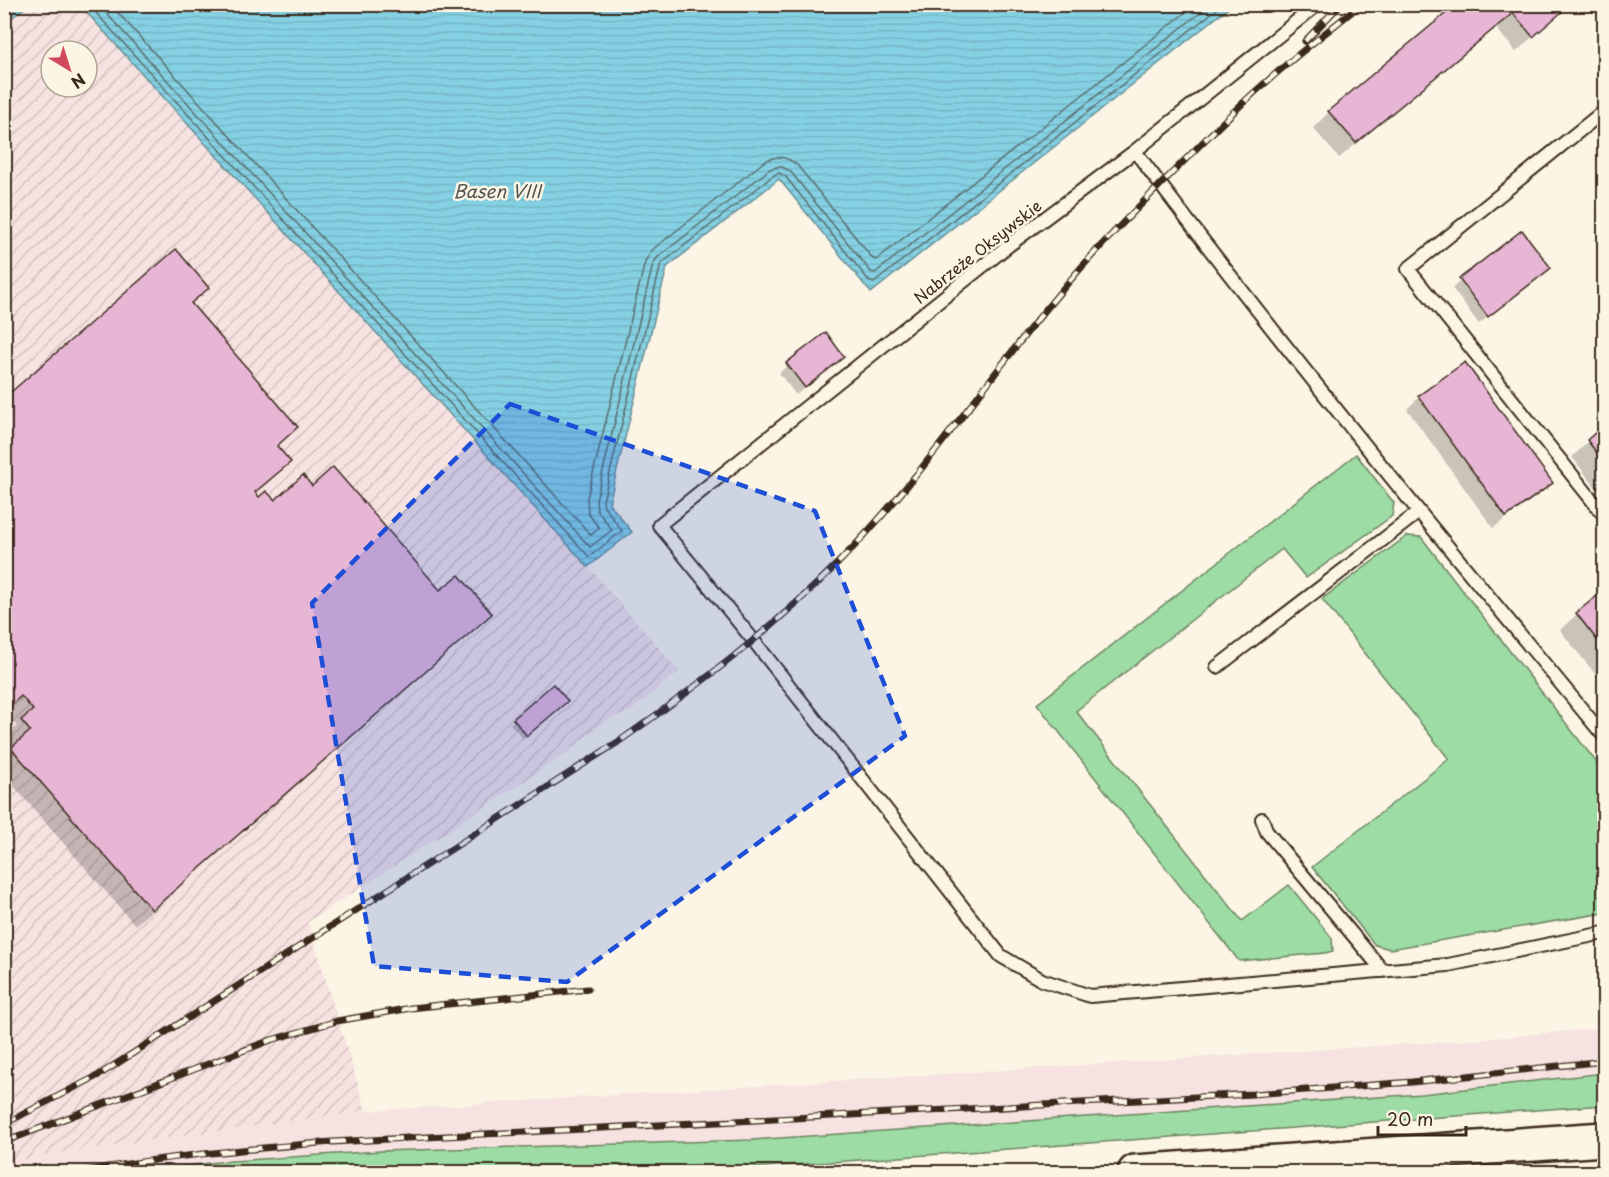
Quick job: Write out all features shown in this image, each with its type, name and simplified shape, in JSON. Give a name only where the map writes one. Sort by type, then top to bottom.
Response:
[{"type":"street","points":[[1135,1173],[1605,1139]]},
{"type":"lane","name":"Nabrzeże Oksywskie","points":[[1318,4],[1135,150],[1009,245],[659,525],[754,641],[1001,956],[1042,980],[1090,996],[1383,971]]},
{"type":"lane","points":[[1605,111],[1408,269],[1605,515]]},
{"type":"lane","points":[[1135,150],[1192,226],[1419,512],[1605,736]]},
{"type":"lane","points":[[1217,667],[1419,512]]},
{"type":"lane","points":[[1262,819],[1267,832],[1383,971],[1448,965],[1605,933]]},
{"type":"highlighted area","points":[[510,404],[815,511],[905,736],[567,982],[374,966],[312,603]]},
{"type":"shaded area","points":[[28,5],[80,5],[588,567],[679,671],[631,711],[605,721],[561,757],[308,922],[366,1111],[37,1156],[5,1165],[5,23]]},
{"type":"shaded area","points":[[1604,1028],[1604,1073],[1422,1094],[752,1140],[380,1151],[218,1162],[136,1172],[5,1172],[5,1165],[37,1156],[366,1111],[1471,1040]]},
{"type":"green space","points":[[1356,454],[1394,503],[1392,516],[1306,578],[1282,549],[1076,711],[1242,921],[1289,885],[1332,938],[1333,951],[1325,953],[1239,961],[1037,704]]},
{"type":"green space","points":[[1407,536],[1421,537],[1604,772],[1604,913],[1390,949],[1375,945],[1312,867],[1449,759],[1322,599]]},
{"type":"green space","points":[[1604,1073],[1604,1105],[698,1172],[136,1172],[218,1162],[380,1151],[752,1140],[1422,1094]]},
{"type":"water","points":[[5,4],[28,4],[28,5],[5,23]]},
{"type":"water","name":"Basen VIII","points":[[80,5],[1232,5],[871,293],[779,179],[667,267],[609,503],[632,532],[588,567]]},
{"type":"building","points":[[1457,4],[1558,4],[1563,11],[1533,37],[1513,13],[1356,143],[1328,111]]},
{"type":"building","points":[[1522,230],[1551,268],[1488,317],[1459,279]]},
{"type":"building","points":[[176,249],[209,288],[191,303],[298,427],[277,446],[291,462],[255,492],[259,497],[266,491],[275,500],[303,475],[312,486],[333,467],[440,590],[459,575],[492,614],[152,910],[11,748],[30,731],[21,720],[33,710],[21,696],[9,707],[4,702],[4,398]]},
{"type":"building","points":[[826,332],[844,357],[805,388],[786,363]]},
{"type":"building","points":[[1465,362],[1553,483],[1506,517],[1418,396]]},
{"type":"building","points":[[1604,425],[1604,462],[1587,440]]},
{"type":"building","points":[[1604,590],[1604,649],[1576,613]]},
{"type":"building","points":[[553,684],[568,701],[527,736],[513,719]]},
{"type":"railway","points":[[1305,41],[1341,4]]},
{"type":"railway","points":[[4,1124],[99,1075],[618,742],[705,679],[760,634],[814,587],[874,525],[1032,326],[1109,237],[1249,97],[1361,4]]},
{"type":"railway","points":[[4,1142],[271,1040],[337,1021],[411,1008],[588,989]]},
{"type":"railway","points":[[81,1172],[175,1157],[332,1142],[1253,1094],[1412,1082],[1604,1061]]}]
